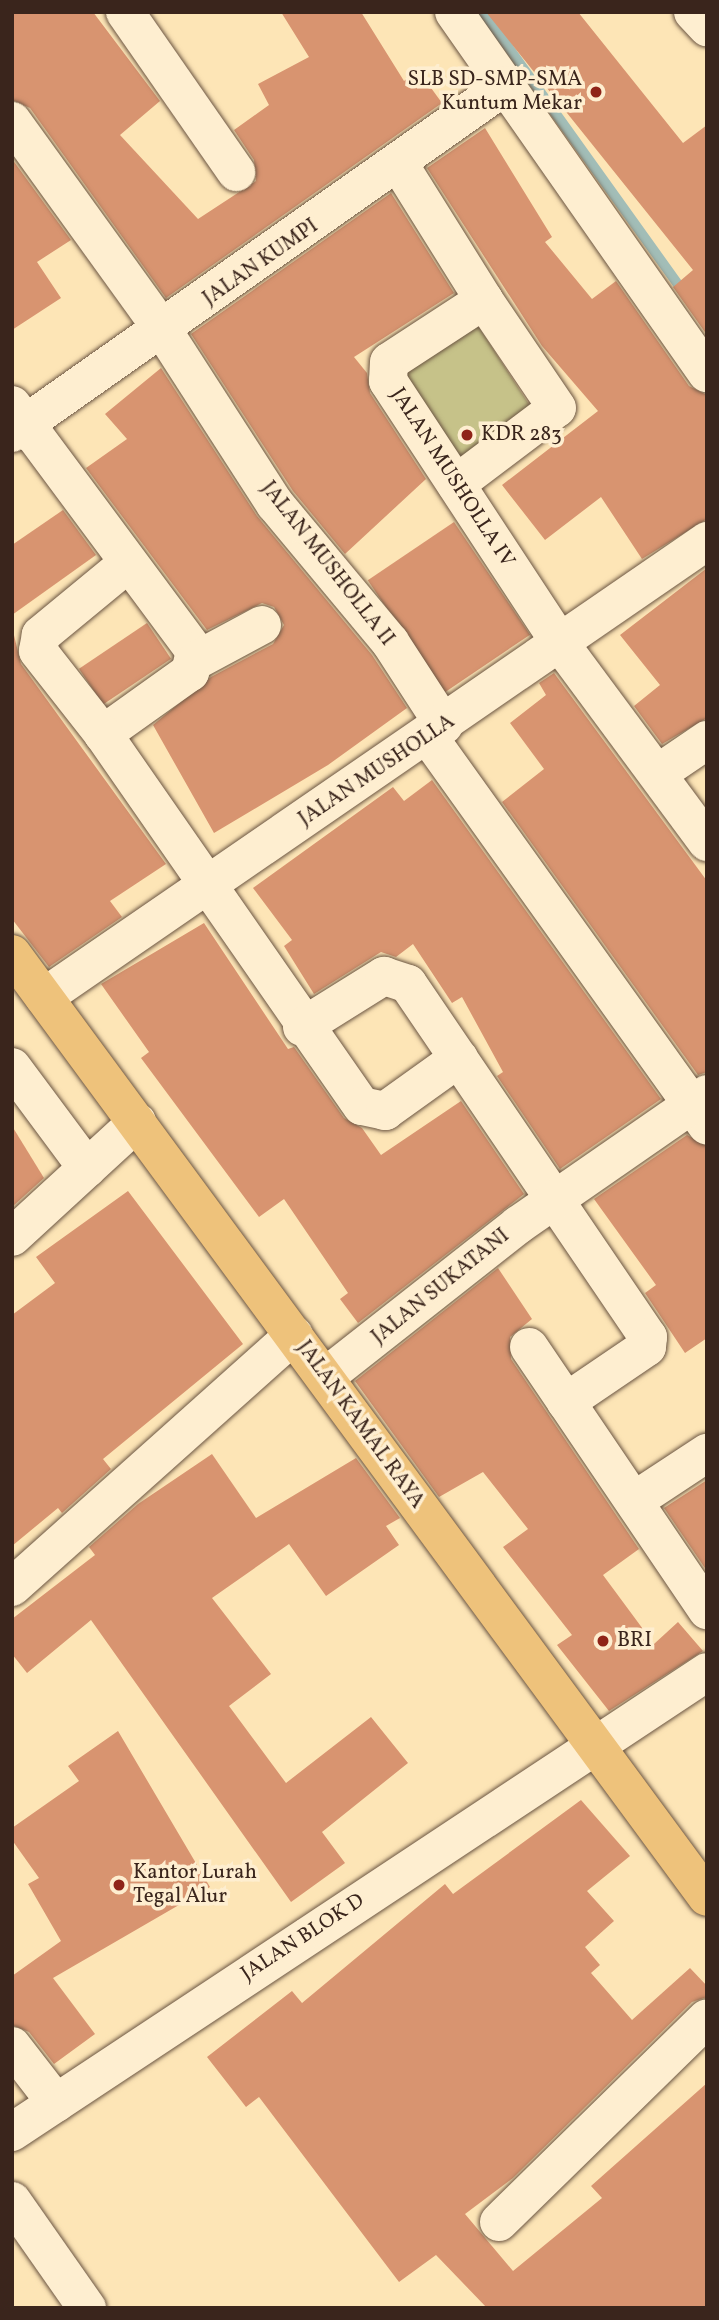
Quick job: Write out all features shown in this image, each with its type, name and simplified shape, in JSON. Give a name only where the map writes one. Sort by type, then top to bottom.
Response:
[{"type":"main road","name":"JALAN KAMAL RAYA","points":[[12,954],[707,1897]]},
{"type":"street","points":[[125,12],[236,172]]},
{"type":"street","points":[[454,12],[707,373]]},
{"type":"street","points":[[692,12],[707,27]]},
{"type":"street","name":"JALAN KUMPI","points":[[17,421],[164,332],[505,86]]},
{"type":"street","name":"JALAN MUSHOLLA II","points":[[12,121],[164,332],[275,504],[390,642],[436,731],[702,1108]]},
{"type":"street","points":[[399,164],[484,300],[557,408],[456,484]]},
{"type":"street","name":"JALAN MUSHOLLA IV","points":[[484,300],[387,367],[388,381],[562,646],[660,772],[707,842]]},
{"type":"street","points":[[17,421],[195,651],[195,661]]},
{"type":"street","name":"JALAN MUSHOLLA","points":[[44,997],[562,646],[707,541]]},
{"type":"street","points":[[127,564],[36,643],[103,734],[302,1027],[351,1094],[374,1111],[385,1111],[459,1058]]},
{"type":"street","points":[[103,734],[195,661],[262,625]]},
{"type":"street","points":[[660,772],[707,740]]},
{"type":"street","points":[[302,1027],[384,976],[397,977],[459,1058],[559,1198],[649,1343],[566,1402]]},
{"type":"street","points":[[12,1067],[87,1168]]},
{"type":"street","name":"JALAN SUKATANI","points":[[325,1377],[559,1198],[702,1108]]},
{"type":"street","points":[[12,1237],[136,1122]]},
{"type":"street","points":[[12,1587],[294,1335]]},
{"type":"street","points":[[528,1347],[707,1610]]},
{"type":"street","points":[[631,1496],[643,1495],[707,1453]]},
{"type":"street","name":"JALAN BLOK D","points":[[12,2132],[597,1749],[707,1672]]},
{"type":"street","points":[[499,2222],[707,2018]]},
{"type":"street","points":[[12,2046],[56,2103]]},
{"type":"street","points":[[12,2201],[87,2308]]},
{"type":"shaded area","points":[[473,318],[545,430],[467,480],[395,369]]},
{"type":"building","points":[[12,12],[93,12],[160,101],[120,135],[198,219],[256,181],[254,160],[234,130],[269,105],[258,84],[309,57],[281,12],[361,12],[404,81],[418,70],[442,103],[166,298],[30,108],[12,100]]},
{"type":"building","name":"SLB SD-SMP-SMA Kuntum Mekar","points":[[486,12],[578,12],[683,143],[707,125],[707,335],[673,287],[693,270]]},
{"type":"building","points":[[485,128],[552,237],[545,242],[592,299],[616,281],[689,386],[707,395],[707,519],[642,559],[601,497],[545,540],[502,485],[598,411],[542,346],[427,168]]},
{"type":"building","points":[[12,159],[71,240],[37,262],[61,298],[12,330]]},
{"type":"building","points":[[391,193],[454,293],[354,357],[367,373],[370,393],[426,479],[345,554],[293,491],[191,334]]},
{"type":"building","points":[[161,368],[257,516],[372,655],[407,708],[328,765],[214,833],[153,725],[211,677],[273,644],[284,625],[274,607],[262,603],[207,630],[86,468],[127,439],[105,414]]},
{"type":"building","points":[[63,510],[96,555],[12,615],[12,545]]},
{"type":"building","points":[[454,522],[530,635],[444,693],[368,580]]},
{"type":"building","points":[[707,568],[707,718],[662,744],[634,706],[660,685],[620,635]]},
{"type":"building","points":[[147,623],[171,659],[103,705],[79,669]]},
{"type":"building","points":[[12,627],[21,664],[166,864],[110,901],[122,917],[49,967],[12,919]]},
{"type":"building","points":[[554,673],[707,881],[707,1072],[698,1075],[502,802],[544,769],[510,723],[546,695],[539,683]]},
{"type":"building","points":[[432,780],[661,1099],[560,1169],[497,1076],[503,1072],[462,997],[452,1003],[413,944],[396,957],[381,952],[314,994],[284,946],[292,940],[253,888],[393,787],[404,801]]},
{"type":"building","points":[[204,923],[288,1049],[294,1047],[344,1118],[362,1128],[381,1155],[461,1101],[524,1194],[358,1323],[340,1299],[348,1293],[284,1199],[259,1217],[141,1058],[149,1052],[101,984]]},
{"type":"building","points":[[12,1126],[44,1178],[12,1207]]},
{"type":"building","points":[[687,1135],[707,1146],[707,1338],[685,1353],[645,1293],[656,1285],[594,1199]]},
{"type":"building","points":[[128,1191],[243,1344],[103,1459],[111,1469],[62,1513],[58,1508],[12,1546],[12,1315],[55,1283],[36,1257]]},
{"type":"building","points":[[498,1268],[532,1319],[510,1337],[511,1359],[639,1549],[603,1575],[654,1644],[678,1622],[703,1651],[609,1711],[557,1645],[572,1635],[503,1547],[528,1529],[483,1472],[439,1497],[355,1381]]},
{"type":"building","points":[[212,1454],[256,1518],[356,1458],[400,1518],[386,1526],[399,1545],[326,1596],[289,1544],[212,1598],[271,1674],[229,1706],[286,1783],[371,1717],[408,1763],[322,1832],[345,1863],[291,1902],[91,1620],[27,1673],[12,1654],[12,1619],[95,1555],[89,1547],[138,1504]]},
{"type":"building","points":[[707,1480],[707,1571],[664,1508]]},
{"type":"building","points":[[118,1731],[210,1887],[53,1978],[95,2034],[54,2064],[29,2032],[12,2025],[12,1976],[61,1941],[28,1884],[39,1878],[12,1840],[12,1828],[79,1781],[68,1766]]},
{"type":"building","points":[[581,1800],[630,1856],[587,1891],[614,1921],[585,1947],[600,1965],[591,1973],[632,2020],[690,1968],[707,1986],[707,1997],[692,2002],[513,2178],[465,2214],[513,2271],[602,2198],[591,2186],[707,2083],[707,2308],[487,2308],[436,2255],[399,2282],[259,2097],[246,2107],[207,2057],[292,1991],[302,2003],[445,1884],[453,1894]]},
{"type":"waterway","points":[[483,12],[685,294]]},
{"type":"place","name":"SLB SD-SMP-SMA Kuntum Mekar","points":[[596,92]]},
{"type":"place","name":"KDR 283","points":[[467,435]]},
{"type":"place","name":"BRI","points":[[603,1641]]},
{"type":"place","name":"Kantor Lurah Tegal Alur","points":[[119,1885]]}]
